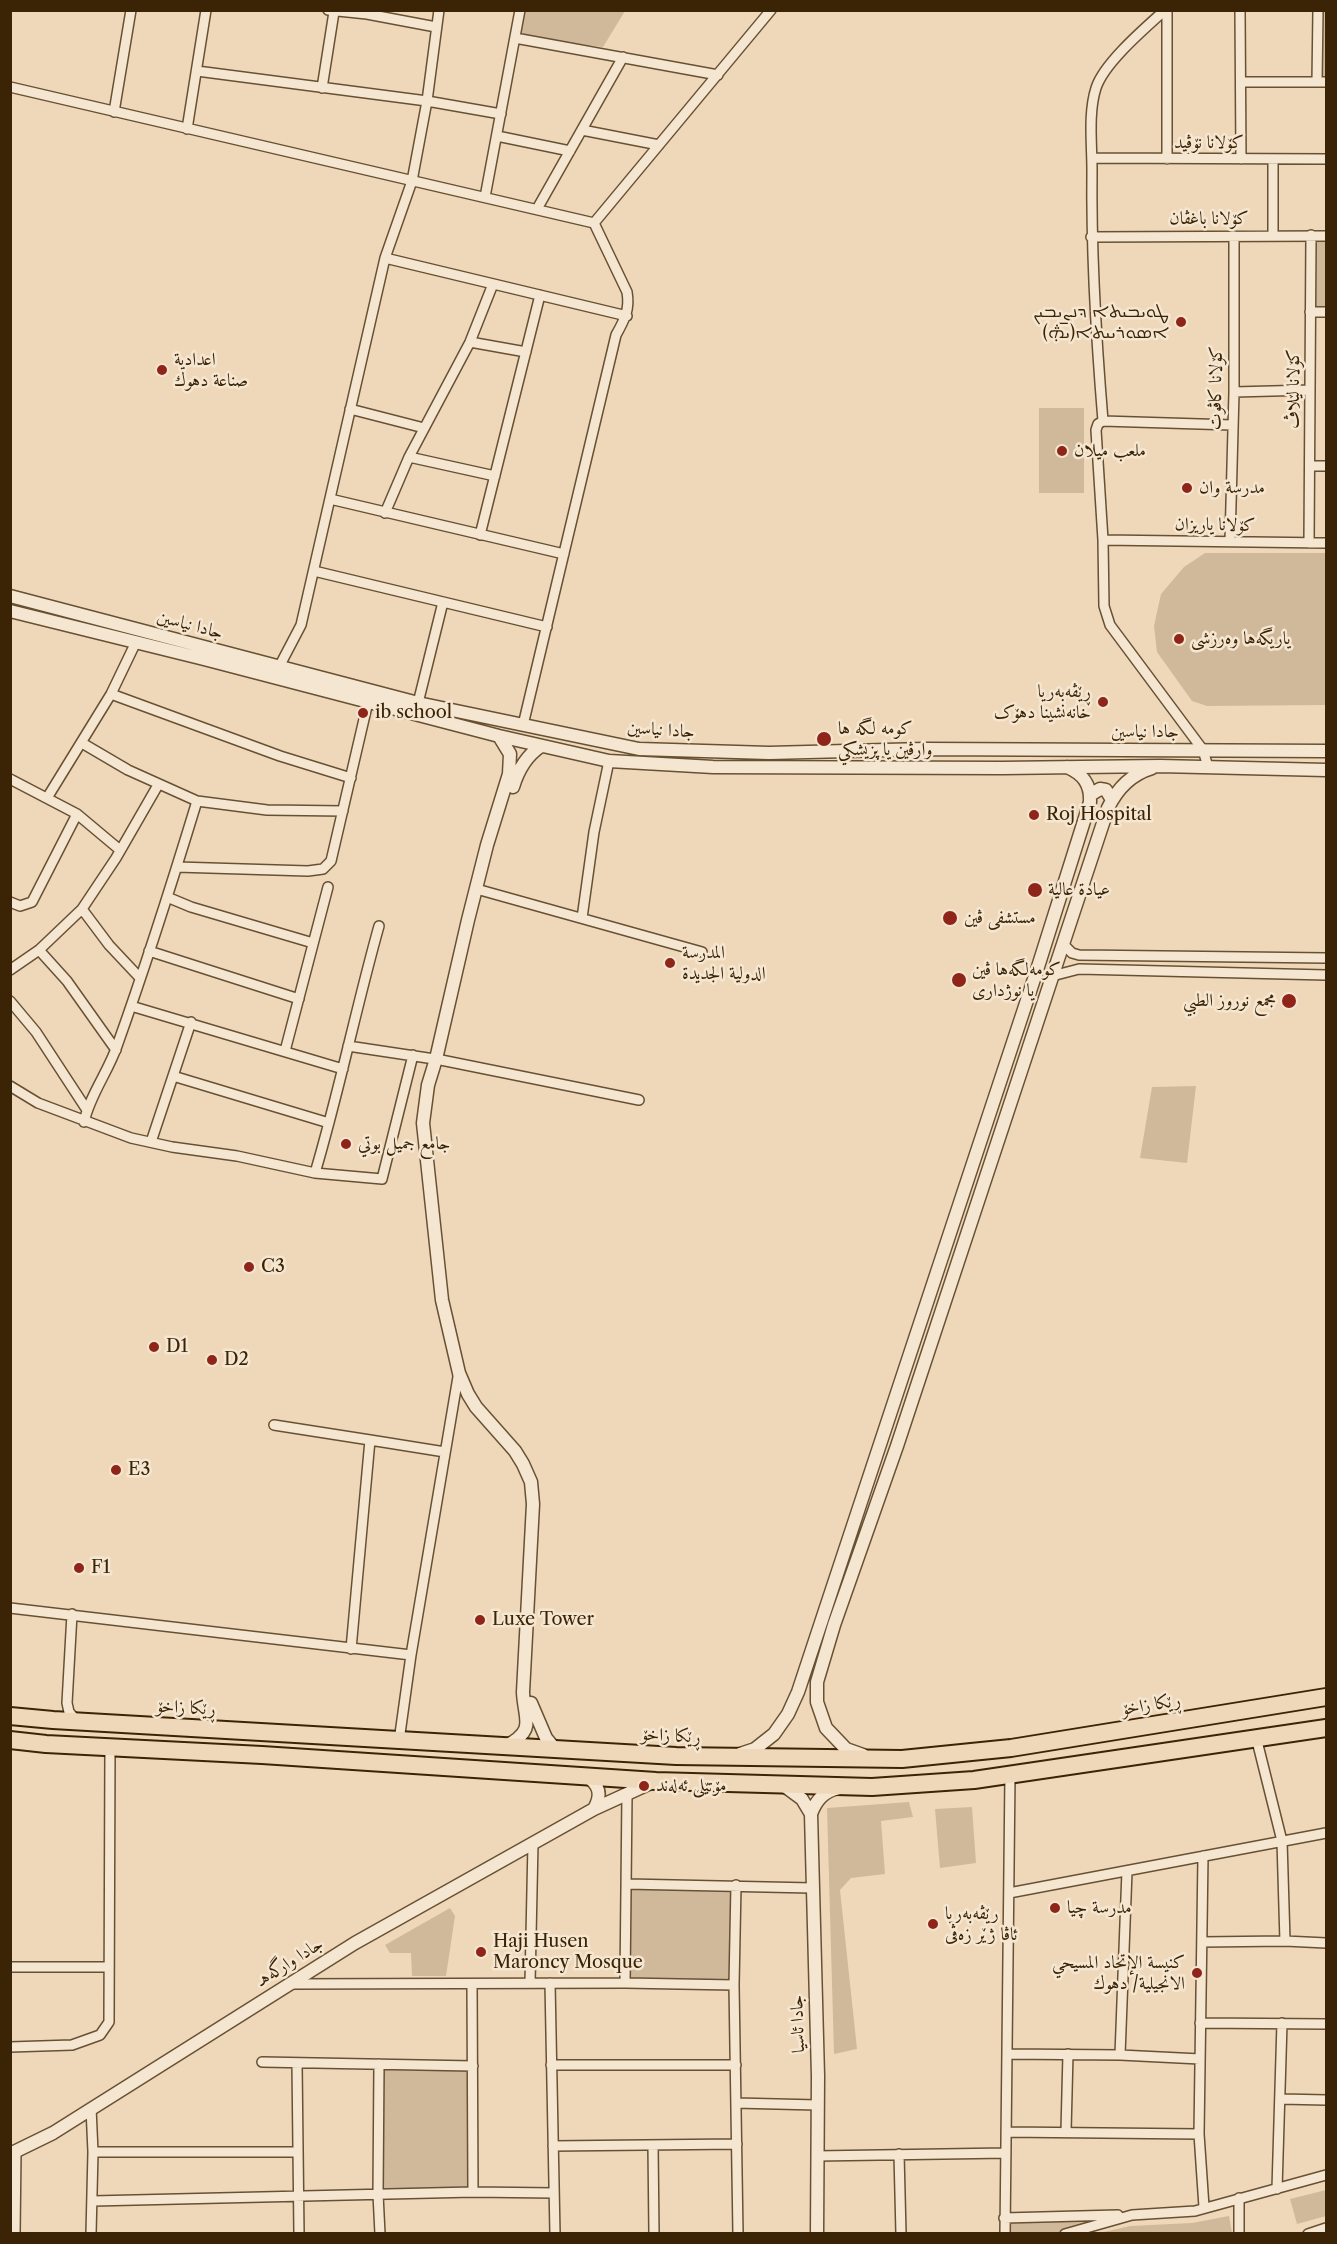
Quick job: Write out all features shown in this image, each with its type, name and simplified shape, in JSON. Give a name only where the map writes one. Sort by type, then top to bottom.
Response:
[{"type":"highway","name":"ڕێکا زاخۆ","points":[[10,1716],[78,1722],[676,1756],[902,1759],[1011,1748],[1326,1697]]},
{"type":"highway","points":[[10,1740],[656,1781],[872,1787],[964,1780],[1326,1728]]},
{"type":"highway","points":[[292,1757],[300,1752],[302,1743],[301,1739],[293,1734]]},
{"type":"highway","points":[[330,1759],[324,1754],[322,1745],[331,1737]]},
{"type":"street","points":[[114,112],[131,10]]},
{"type":"street","points":[[188,129],[206,10]]},
{"type":"street","points":[[279,667],[301,625],[385,258],[412,181],[428,101],[439,10]]},
{"type":"street","points":[[485,197],[520,10]]},
{"type":"street","points":[[594,223],[771,10]]},
{"type":"street","points":[[1103,421],[1093,302],[1092,110],[1099,82],[1136,35],[1166,10]]},
{"type":"street","points":[[1166,10],[1167,159]]},
{"type":"street","points":[[1240,10],[1241,159]]},
{"type":"street","points":[[1241,82],[1322,82],[1318,10]]},
{"type":"street","points":[[322,88],[331,11],[368,12],[436,27]]},
{"type":"street","points":[[514,38],[718,75]]},
{"type":"street","points":[[537,209],[623,57]]},
{"type":"street","points":[[197,70],[428,101],[501,114]]},
{"type":"street","points":[[10,87],[594,223]]},
{"type":"street","points":[[582,129],[660,144]]},
{"type":"street","points":[[496,136],[570,151]]},
{"type":"street","name":"کۆلانا نۆڤید","points":[[1092,158],[1326,159]]},
{"type":"street","points":[[1273,159],[1273,236]]},
{"type":"street","points":[[523,725],[616,335],[627,316],[629,304],[627,292],[594,223]]},
{"type":"street","name":"کۆلانا کاڤوت","points":[[1230,541],[1234,392],[1234,236]]},
{"type":"street","name":"کۆلانا لێلاڤ","points":[[1310,543],[1311,236]]},
{"type":"street","name":"کۆلانا باغڤان","points":[[1091,237],[1326,236]]},
{"type":"street","points":[[385,258],[627,316]]},
{"type":"street","points":[[385,513],[409,457],[470,342],[492,284]]},
{"type":"street","points":[[480,535],[540,295]]},
{"type":"street","points":[[1310,312],[1326,312]]},
{"type":"street","points":[[470,342],[526,352]]},
{"type":"street","points":[[1234,392],[1310,390]]},
{"type":"street","points":[[350,409],[424,428]]},
{"type":"street","points":[[1208,767],[1203,750],[1110,626],[1104,606],[1103,540],[1095,436],[1098,424],[1103,421],[1232,425]]},
{"type":"street","points":[[409,457],[495,476]]},
{"type":"street","points":[[1310,466],[1326,466]]},
{"type":"street","points":[[330,499],[564,554]]},
{"type":"street","name":"کۆلانا یاریزان","points":[[1103,540],[1326,543]]},
{"type":"street","points":[[314,571],[547,627]]},
{"type":"street","name":"جادا نیاسین","points":[[10,596],[279,667],[499,736],[609,761],[713,767],[1160,766],[1326,770]]},
{"type":"street","points":[[418,703],[443,602]]},
{"type":"street","name":"جادا نیاسین","points":[[10,611],[368,702],[418,703],[639,749],[769,753],[948,749],[1326,752]]},
{"type":"street","points":[[47,798],[111,694],[136,642]]},
{"type":"street","points":[[111,694],[280,756],[351,778]]},
{"type":"street","points":[[177,867],[297,871],[323,869],[331,861],[368,702]]},
{"type":"street","points":[[499,736],[511,758],[509,774],[487,845],[468,920],[439,1059],[430,1118],[447,1285],[459,1342],[474,1390],[498,1422],[522,1446],[538,1478],[540,1512],[529,1688],[530,1701],[541,1729],[555,1749]]},
{"type":"street","points":[[82,742],[128,770],[197,801],[267,810],[343,811]]},
{"type":"street","points":[[506,1746],[514,1742],[524,1731],[528,1720],[523,1692],[533,1504],[531,1482],[515,1451],[491,1426],[468,1394],[459,1371],[442,1300],[423,1123],[428,1085],[439,1059],[480,890],[516,776],[533,752],[541,746]]},
{"type":"street","points":[[511,758],[519,754],[524,763]]},
{"type":"street","points":[[582,918],[594,832],[609,761]]},
{"type":"street","points":[[732,1757],[755,1749],[774,1734],[788,1714],[828,1621],[896,1450],[1112,800],[1132,778],[1146,770],[1160,766]]},
{"type":"street","points":[[873,1759],[846,1749],[826,1728],[817,1702],[817,1682],[828,1621],[879,1442],[1020,1022],[1090,802],[1087,782],[1078,772],[1066,767]]},
{"type":"street","points":[[10,779],[76,814],[120,850]]},
{"type":"street","points":[[10,970],[39,950],[82,909],[120,850],[158,784]]},
{"type":"street","points":[[1090,795],[1100,789],[1106,790],[1112,800]]},
{"type":"street","points":[[84,1122],[87,1110],[116,1050],[197,801]]},
{"type":"street","points":[[10,902],[20,906],[32,902],[76,814]]},
{"type":"street","points":[[285,1052],[328,887]]},
{"type":"street","points":[[480,890],[702,952]]},
{"type":"street","points":[[167,897],[191,907],[313,943]]},
{"type":"street","points":[[82,909],[109,945],[140,978]]},
{"type":"street","points":[[315,1173],[379,926]]},
{"type":"street","points":[[1063,944],[1072,954],[1079,955],[1326,958]]},
{"type":"street","points":[[39,950],[67,981],[116,1050]]},
{"type":"street","points":[[149,951],[299,999]]},
{"type":"street","points":[[1079,955],[1076,962],[1079,969]]},
{"type":"street","points":[[1052,976],[1079,969],[1326,975]]},
{"type":"street","points":[[10,1001],[36,1032],[87,1110]]},
{"type":"street","points":[[131,1006],[343,1069]]},
{"type":"street","points":[[151,1142],[191,1022]]},
{"type":"street","points":[[1020,1022],[1035,1028]]},
{"type":"street","points":[[348,1046],[439,1059],[639,1100]]},
{"type":"street","points":[[10,1086],[38,1103],[131,1138],[237,1156],[315,1173],[382,1179],[412,1055]]},
{"type":"street","points":[[173,1076],[329,1123]]},
{"type":"street","points":[[963,1191],[979,1197]]},
{"type":"street","points":[[934,1277],[951,1282]]},
{"type":"street","points":[[399,1741],[411,1655],[459,1371]]},
{"type":"street","points":[[274,1425],[445,1452]]},
{"type":"street","points":[[351,1648],[370,1440]]},
{"type":"street","points":[[879,1442],[896,1450]]},
{"type":"street","points":[[10,1608],[411,1655]]},
{"type":"street","points":[[72,1614],[67,1703],[71,1716],[78,1722]]},
{"type":"street","points":[[53,1720],[60,1715],[67,1703]]},
{"type":"street","points":[[524,1731],[528,1735],[535,1735],[541,1729]]},
{"type":"street","points":[[1256,1737],[1282,1841],[1285,1941]]},
{"type":"street","points":[[10,2047],[72,2045],[100,2035],[109,2022],[110,1746]]},
{"type":"street","points":[[1005,2234],[1010,1774]]},
{"type":"street","points":[[586,1776],[594,1782],[599,1791],[599,1801],[594,1809]]},
{"type":"street","name":"جادا وارگه‌هـ","points":[[13,2152],[53,2133],[355,1943],[594,1809],[656,1781]]},
{"type":"street","points":[[782,1784],[796,1793],[811,1814],[820,1797],[834,1788],[843,1787]]},
{"type":"street","points":[[625,1983],[627,1794]]},
{"type":"street","name":"جادا ئاسيا","points":[[811,1814],[817,2104],[817,2234]]},
{"type":"street","points":[[1009,1893],[1326,1833]]},
{"type":"street","points":[[530,1983],[533,1843]]},
{"type":"street","points":[[1203,1856],[1199,2134],[1204,2207]]},
{"type":"street","points":[[1120,2055],[1127,1871]]},
{"type":"street","points":[[627,1884],[812,1888]]},
{"type":"street","points":[[736,1885],[734,1985],[737,2233]]},
{"type":"street","points":[[1202,1942],[1326,1943]]},
{"type":"street","points":[[10,1967],[109,1967]]},
{"type":"street","points":[[550,1983],[555,2234]]},
{"type":"street","points":[[288,1984],[734,1985]]},
{"type":"street","points":[[472,1984],[473,2192]]},
{"type":"street","points":[[1200,2023],[1326,2024]]},
{"type":"street","points":[[1278,2189],[1282,2023]]},
{"type":"street","points":[[1007,2054],[1120,2055],[1200,2059]]},
{"type":"street","points":[[1066,2131],[1068,2054]]},
{"type":"street","points":[[262,2062],[472,2066]]},
{"type":"street","points":[[297,2063],[299,2234]]},
{"type":"street","points":[[379,2064],[380,2234]]},
{"type":"street","points":[[551,2065],[736,2065]]},
{"type":"street","points":[[1281,2099],[1326,2100]]},
{"type":"street","points":[[736,2103],[817,2104]]},
{"type":"street","points":[[91,2108],[93,2152],[91,2234]]},
{"type":"street","points":[[1006,2132],[1199,2134]]},
{"type":"street","points":[[553,2145],[737,2144]]},
{"type":"street","points":[[653,2145],[654,2234]]},
{"type":"street","points":[[13,2152],[15,2234]]},
{"type":"street","points":[[93,2152],[298,2152]]},
{"type":"street","points":[[817,2156],[1006,2153]]},
{"type":"street","points":[[899,2154],[901,2234]]},
{"type":"street","points":[[1004,2218],[1195,2211],[1326,2175]]},
{"type":"street","points":[[93,2201],[298,2195],[554,2193]]},
{"type":"street","points":[[1239,2198],[1239,2234]]},
{"type":"street","points":[[1065,2234],[1132,2215]]},
{"type":"street","points":[[1308,2234],[1326,2228]]},
{"type":"shaded area","points":[[523,11],[625,11],[603,47],[519,36]]},
{"type":"shaded area","points":[[1318,11],[1326,11],[1326,82],[1317,82]]},
{"type":"shaded area","points":[[1316,241],[1326,241],[1326,309],[1316,308]]},
{"type":"shaded area","name":"ملعب ميلان","points":[[1039,408],[1084,408],[1084,493],[1039,493]]},
{"type":"shaded area","points":[[1205,553],[1326,553],[1326,705],[1207,706],[1192,701],[1157,652],[1154,626],[1161,594],[1184,567]]},
{"type":"shaded area","points":[[1196,1086],[1187,1163],[1140,1158],[1152,1087]]},
{"type":"shaded area","points":[[909,1802],[913,1817],[881,1821],[885,1874],[851,1878],[840,1890],[857,2049],[834,2054],[827,1808]]},
{"type":"shaded area","points":[[972,1807],[976,1863],[940,1868],[935,1809]]},
{"type":"shaded area","points":[[627,1884],[736,1885],[734,1985],[625,1983]]},
{"type":"shaded area","points":[[450,1908],[455,1916],[446,1976],[412,1976],[411,1953],[390,1953],[385,1945]]},
{"type":"shaded area","points":[[379,2064],[473,2066],[473,2192],[378,2194]]},
{"type":"shaded area","points":[[1326,2190],[1326,2216],[1297,2224],[1290,2199]]},
{"type":"shaded area","points":[[1132,2215],[1065,2234],[1005,2233],[1004,2218]]},
{"type":"shaded area","points":[[1229,2216],[1232,2233],[1099,2233],[1130,2226],[1192,2223]]},
{"type":"place","name":"ܛܘܝܒܝܬܐ ܕܢܨܝܒܝܢ ܐܣܘܪܝܝܬܐ(ܞ)","points":[[1181,322]]},
{"type":"place","name":"اعدادية صناعة دهوك","points":[[162,370]]},
{"type":"place","name":"ملعب ميلان","points":[[1062,451]]},
{"type":"place","name":"مدرسة وان","points":[[1187,488]]},
{"type":"place","name":"ياريگەها وەرزشی","points":[[1179,639]]},
{"type":"place","name":"ڕێڤه‌به‌ریا خانەنشينا دهۆک","points":[[1103,702]]},
{"type":"place","name":"ib school","points":[[363,713]]},
{"type":"place","name":"كومه لگه ها وارڤين يا پزيشكي","points":[[824,739]]},
{"type":"place","name":"Roj Hospital","points":[[1034,815]]},
{"type":"place","name":"عيادة عالية","points":[[1035,890]]},
{"type":"place","name":"مستشفى ڤين","points":[[950,918]]},
{"type":"place","name":"المدرسة الدولية الجديدة","points":[[670,963]]},
{"type":"place","name":"کومەلگەها ڤین یا نوژداری","points":[[959,980]]},
{"type":"place","name":"مجمع نوروز الطبي","points":[[1289,1001]]},
{"type":"place","name":"جامع جميل بوتي","points":[[346,1144]]},
{"type":"place","name":"C3","points":[[249,1267]]},
{"type":"place","name":"D1","points":[[154,1347]]},
{"type":"place","name":"D2","points":[[212,1360]]},
{"type":"place","name":"E3","points":[[116,1470]]},
{"type":"place","name":"F1","points":[[79,1568]]},
{"type":"place","name":"Luxe Tower","points":[[480,1620]]},
{"type":"place","name":"مۆتێلی ئەلەند","points":[[644,1786]]},
{"type":"place","name":"مدرسة چيا","points":[[1055,1908]]},
{"type":"place","name":"رێڤەبەریا ئاڤا ژێر زەڤی","points":[[933,1924]]},
{"type":"place","name":"Haji Husen Maroncy Mosque","points":[[481,1952]]},
{"type":"place","name":"كنيسة الإتحاد المسيحي الانجيلية/ دهوك","points":[[1197,1973]]}]
